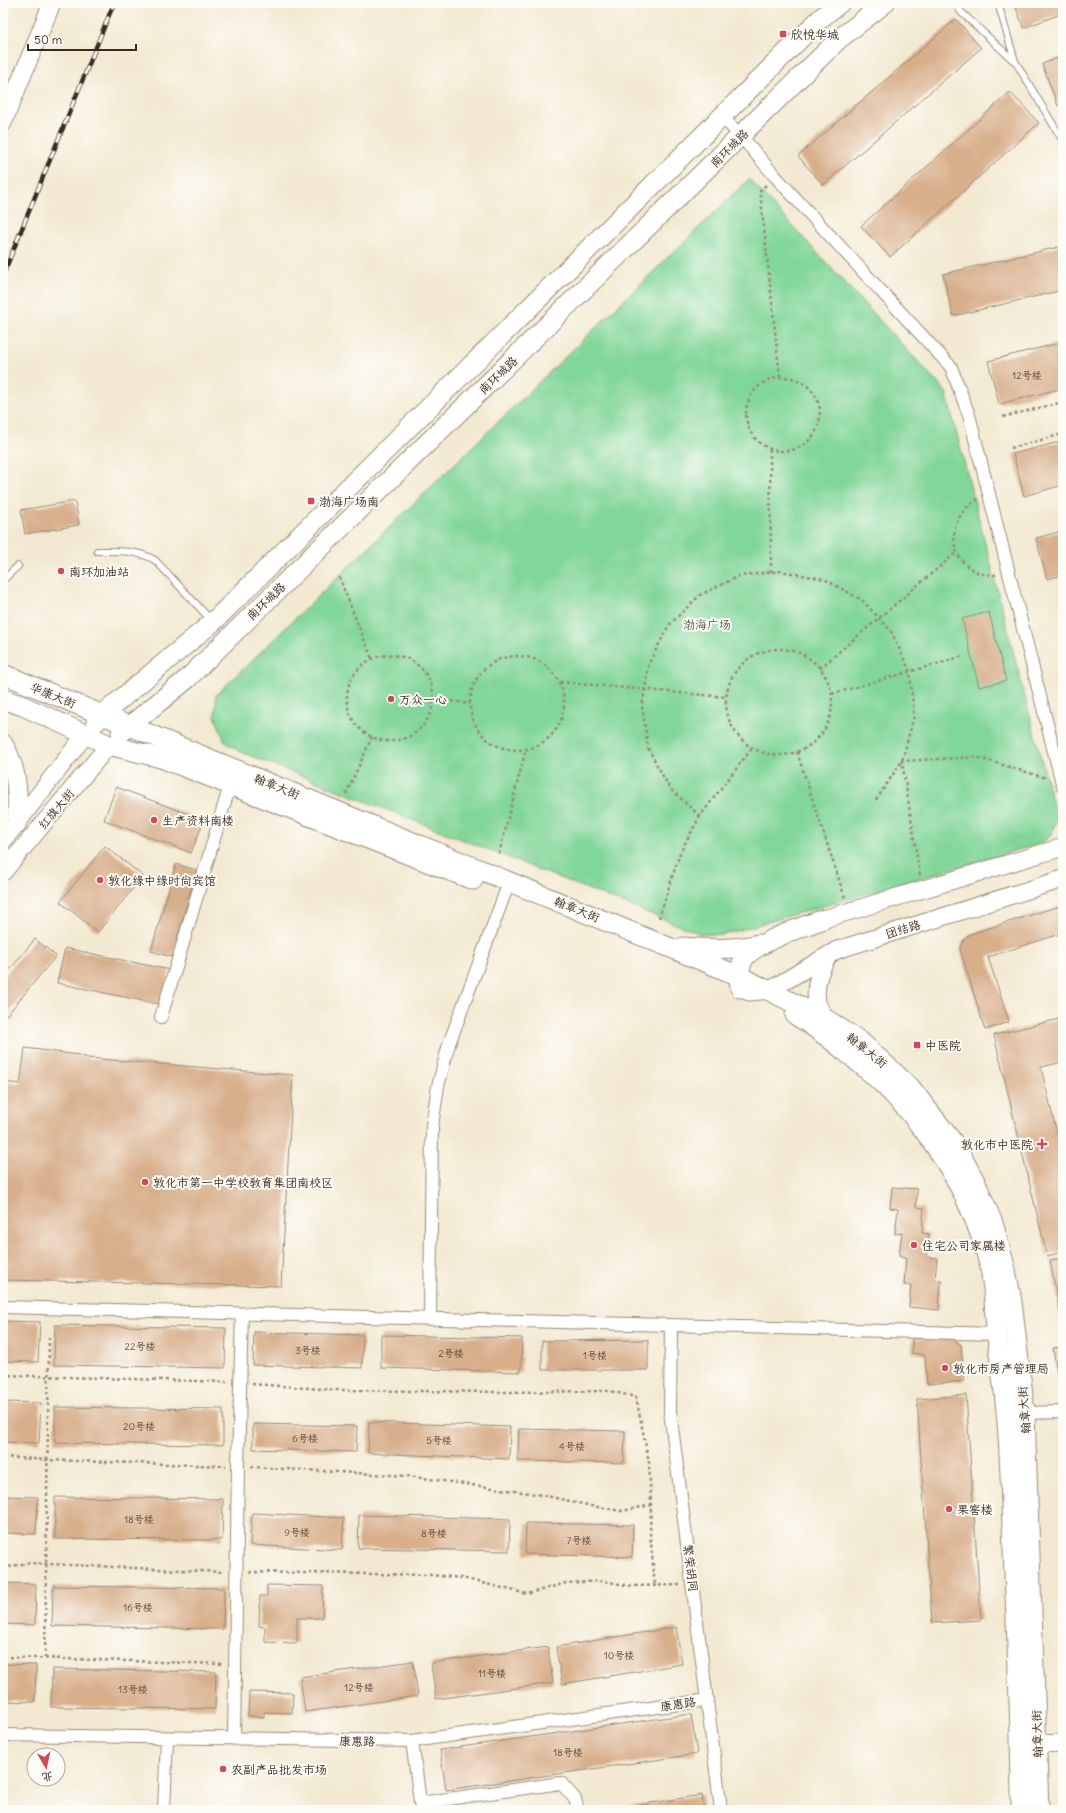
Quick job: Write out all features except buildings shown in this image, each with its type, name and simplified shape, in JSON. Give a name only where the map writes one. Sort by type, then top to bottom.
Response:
[{"type":"main road","points":[[3,123],[52,3]]},
{"type":"main road","name":"南环城路","points":[[85,736],[103,714],[213,622],[821,18],[840,3]]},
{"type":"main road","name":"南环城路","points":[[109,745],[129,725],[187,679],[839,39],[885,3]]},
{"type":"main road","name":"华康大街","points":[[3,674],[129,725]]},
{"type":"main road","name":"华康大街","points":[[3,699],[23,706],[85,736],[109,745]]},
{"type":"main road","name":"翰章大街","points":[[129,725],[666,946],[743,985],[822,1032],[869,1071],[895,1096],[921,1125],[942,1155],[961,1189],[976,1226],[989,1265],[995,1306],[1007,1421],[1021,1737],[1021,1810]]},
{"type":"main road","name":"红旗大街","points":[[3,841],[85,736]]},
{"type":"main road","points":[[3,744],[15,773],[18,802],[16,825]]},
{"type":"main road","name":"翰章大街","points":[[109,745],[161,758],[652,951],[743,985],[770,990],[826,1019],[860,1041],[911,1088],[956,1146],[976,1183],[993,1223],[1005,1266],[1012,1301],[1025,1413],[1038,1810]]},
{"type":"main road","name":"红旗大街","points":[[3,872],[109,745]]},
{"type":"main road","points":[[666,946],[715,949],[742,948],[766,942],[824,919],[1063,847]]},
{"type":"main road","name":"团结路","points":[[770,990],[837,950],[1063,879]]},
{"type":"main road","points":[[743,985],[746,956],[766,942]]},
{"type":"main road","points":[[826,1019],[817,1002],[817,984],[821,967],[828,955]]},
{"type":"main road","points":[[1037,1744],[1063,1743]]},
{"type":"street","points":[[722,117],[951,367],[969,415],[1063,787]]},
{"type":"street","points":[[162,1017],[230,785]]},
{"type":"street","points":[[430,1319],[432,1126],[438,1086],[449,1044],[505,893]]},
{"type":"street","points":[[3,1307],[997,1334]]},
{"type":"street","points":[[234,1739],[242,1314]]},
{"type":"street","name":"繁荣胡同","points":[[671,1326],[670,1411],[721,1810]]},
{"type":"street","points":[[1025,1413],[1063,1412]]},
{"type":"street","name":"康惠路","points":[[3,1735],[412,1741],[708,1700]]},
{"type":"street","points":[[164,1810],[167,1738]]},
{"type":"street","points":[[412,1741],[421,1806],[561,1782],[575,1799],[578,1810]]},
{"type":"lane","points":[[956,3],[961,12],[1014,61],[1063,141]]},
{"type":"lane","points":[[998,3],[1014,61]]},
{"type":"lane","points":[[97,551],[129,551],[146,555],[155,560],[213,622]]},
{"type":"lane","points":[[3,580],[18,566]]},
{"type":"path","points":[[774,175],[760,191],[780,377]]},
{"type":"path","points":[[780,377],[793,378],[804,383],[814,392],[819,403],[821,416],[818,429],[811,439],[801,447],[789,451],[777,451],[770,449],[756,440],[746,419],[747,407],[751,396],[758,386],[768,380],[780,377]]},
{"type":"path","points":[[1003,417],[1063,402]]},
{"type":"path","points":[[1011,448],[1063,434]]},
{"type":"path","points":[[770,449],[771,572]]},
{"type":"path","points":[[990,496],[974,501],[959,514],[954,526],[953,539],[957,552],[964,563],[975,571],[988,576],[1009,574]]},
{"type":"path","points":[[820,668],[957,552]]},
{"type":"path","points":[[700,816],[670,789],[648,748],[642,706],[649,663],[669,625],[700,595],[739,576],[771,572],[782,571],[824,579],[862,600],[891,631],[910,672],[914,716],[902,761],[876,800]]},
{"type":"path","points":[[339,576],[372,659]]},
{"type":"path","points":[[782,649],[798,652],[813,660],[825,673],[832,694],[833,706],[830,722],[821,737],[808,748],[792,755],[774,756],[752,748],[741,740],[730,725],[726,707],[727,688],[735,672],[748,658],[765,650],[782,649]]},
{"type":"path","points":[[385,655],[400,656],[414,661],[425,671],[432,684],[434,698],[431,713],[424,726],[413,735],[399,740],[385,741],[372,737],[360,729],[352,718],[347,705],[348,691],[352,678],[360,666],[372,659],[385,655]]},
{"type":"path","points":[[522,656],[538,660],[551,669],[560,682],[564,697],[564,712],[559,726],[549,738],[536,746],[526,748],[506,748],[492,743],[481,733],[473,720],[470,704],[472,688],[480,674],[492,663],[506,657],[522,656]]},
{"type":"path","points":[[832,694],[964,656]]},
{"type":"path","points":[[560,682],[644,691],[726,697]]},
{"type":"path","points":[[434,698],[470,704]]},
{"type":"path","points":[[346,794],[372,737]]},
{"type":"path","points":[[499,854],[526,748]]},
{"type":"path","points":[[659,918],[680,853],[700,816],[752,748]]},
{"type":"path","points":[[797,752],[850,911]]},
{"type":"path","points":[[902,761],[976,757],[1046,778]]},
{"type":"path","points":[[902,761],[920,878]]},
{"type":"path","points":[[45,1658],[49,1335]]},
{"type":"path","points":[[3,1375],[240,1383],[336,1390],[499,1392],[610,1391],[636,1397],[649,1462],[651,1505],[650,1533],[655,1586]]},
{"type":"path","points":[[3,1457],[47,1460],[238,1466],[408,1476],[543,1495],[622,1510],[651,1505]]},
{"type":"path","points":[[3,1568],[27,1563],[46,1563],[237,1572],[431,1575],[462,1578],[527,1594],[566,1583],[603,1581],[631,1586],[693,1584]]},
{"type":"path","points":[[3,1657],[235,1664]]},
{"type":"green space","name":"渤海广场","points":[[749,179],[946,392],[1057,820],[1050,836],[1042,843],[723,935],[701,934],[241,752],[225,742],[215,716],[216,695]]},
{"type":"railway","points":[[3,275],[114,3]]},
{"type":"place","name":"欣悦华城","points":[[783,34]]},
{"type":"place","name":"渤海广场南","points":[[311,501]]},
{"type":"place","name":"南环加油站","points":[[61,571]]},
{"type":"place","name":"万众一心","points":[[391,699]]},
{"type":"place","name":"生产资料南楼","points":[[154,820]]},
{"type":"place","name":"敦化缘中缘时尚宾馆","points":[[100,880]]},
{"type":"place","name":"中医院","points":[[917,1045]]},
{"type":"place","name":"敦化市中医院","points":[[1042,1144]]},
{"type":"place","name":"敦化市第一中学校教育集团南校区","points":[[145,1182]]},
{"type":"place","name":"住宅公司家属楼","points":[[914,1245]]},
{"type":"place","name":"敦化市房产管理局","points":[[945,1368]]},
{"type":"place","name":"果窖楼","points":[[949,1509]]},
{"type":"place","name":"农副产品批发市场","points":[[223,1769]]}]
